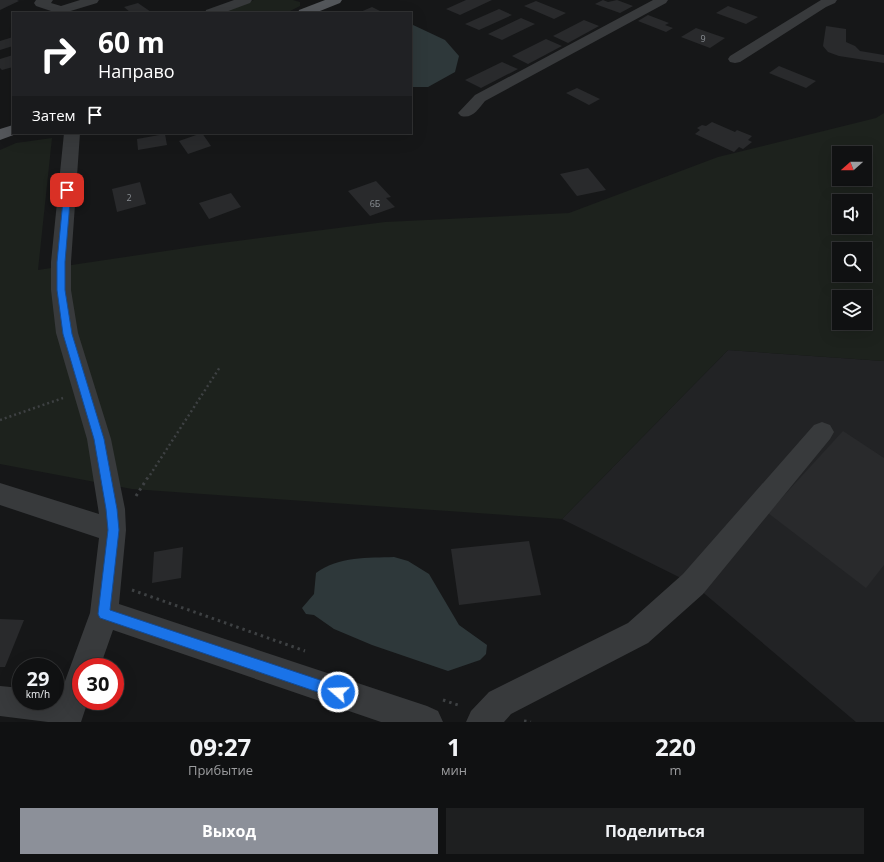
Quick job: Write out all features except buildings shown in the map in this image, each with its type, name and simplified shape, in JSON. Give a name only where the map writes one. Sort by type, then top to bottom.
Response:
[{"type":"main road","points":[[306,12],[336,0]]},
{"type":"main road","points":[[0,135],[12,130]]},
{"type":"street","points":[[47,0],[40,4],[61,10],[92,0]]},
{"type":"street","points":[[214,12],[246,0]]},
{"type":"street","points":[[466,113],[480,98],[662,0]]},
{"type":"street","points":[[735,59],[822,4],[831,0]]},
{"type":"street","points":[[72,134],[61,262],[61,290],[67,334],[99,439],[112,509],[113,530],[104,614],[88,658]]},
{"type":"street","points":[[485,719],[500,703],[638,633],[692,584],[822,432]]},
{"type":"street","points":[[0,494],[113,530]]},
{"type":"street","points":[[104,614],[431,710]]},
{"type":"street","points":[[0,702],[68,715],[72,704]]},
{"type":"path","points":[[135,498],[220,367]]},
{"type":"path","points":[[0,420],[85,391]]},
{"type":"path","points":[[108,581],[309,652]]},
{"type":"path","points":[[431,710],[485,719]]},
{"type":"shaded area","points":[[254,0],[293,0],[300,2],[300,6],[288,12],[222,12]]},
{"type":"shaded area","points":[[412,24],[445,40],[459,56],[455,72],[428,87],[412,87]]},
{"type":"shaded area","points":[[884,113],[884,361],[728,350],[562,519],[132,489],[0,464],[0,150],[16,143],[52,138],[38,270],[206,245],[385,222],[569,213],[718,157],[876,118]]},
{"type":"shaded area","points":[[728,350],[884,361],[884,722],[856,722],[693,584],[562,519]]},
{"type":"shaded area","points":[[394,557],[408,561],[429,574],[459,625],[487,645],[486,654],[480,660],[448,671],[372,645],[334,629],[314,615],[306,614],[302,608],[314,594],[316,573],[325,567],[334,563],[354,559]]},
{"type":"route","points":[[67,190],[61,262],[61,290],[67,334],[99,439],[112,509],[113,530],[104,614],[338,692]]}]
